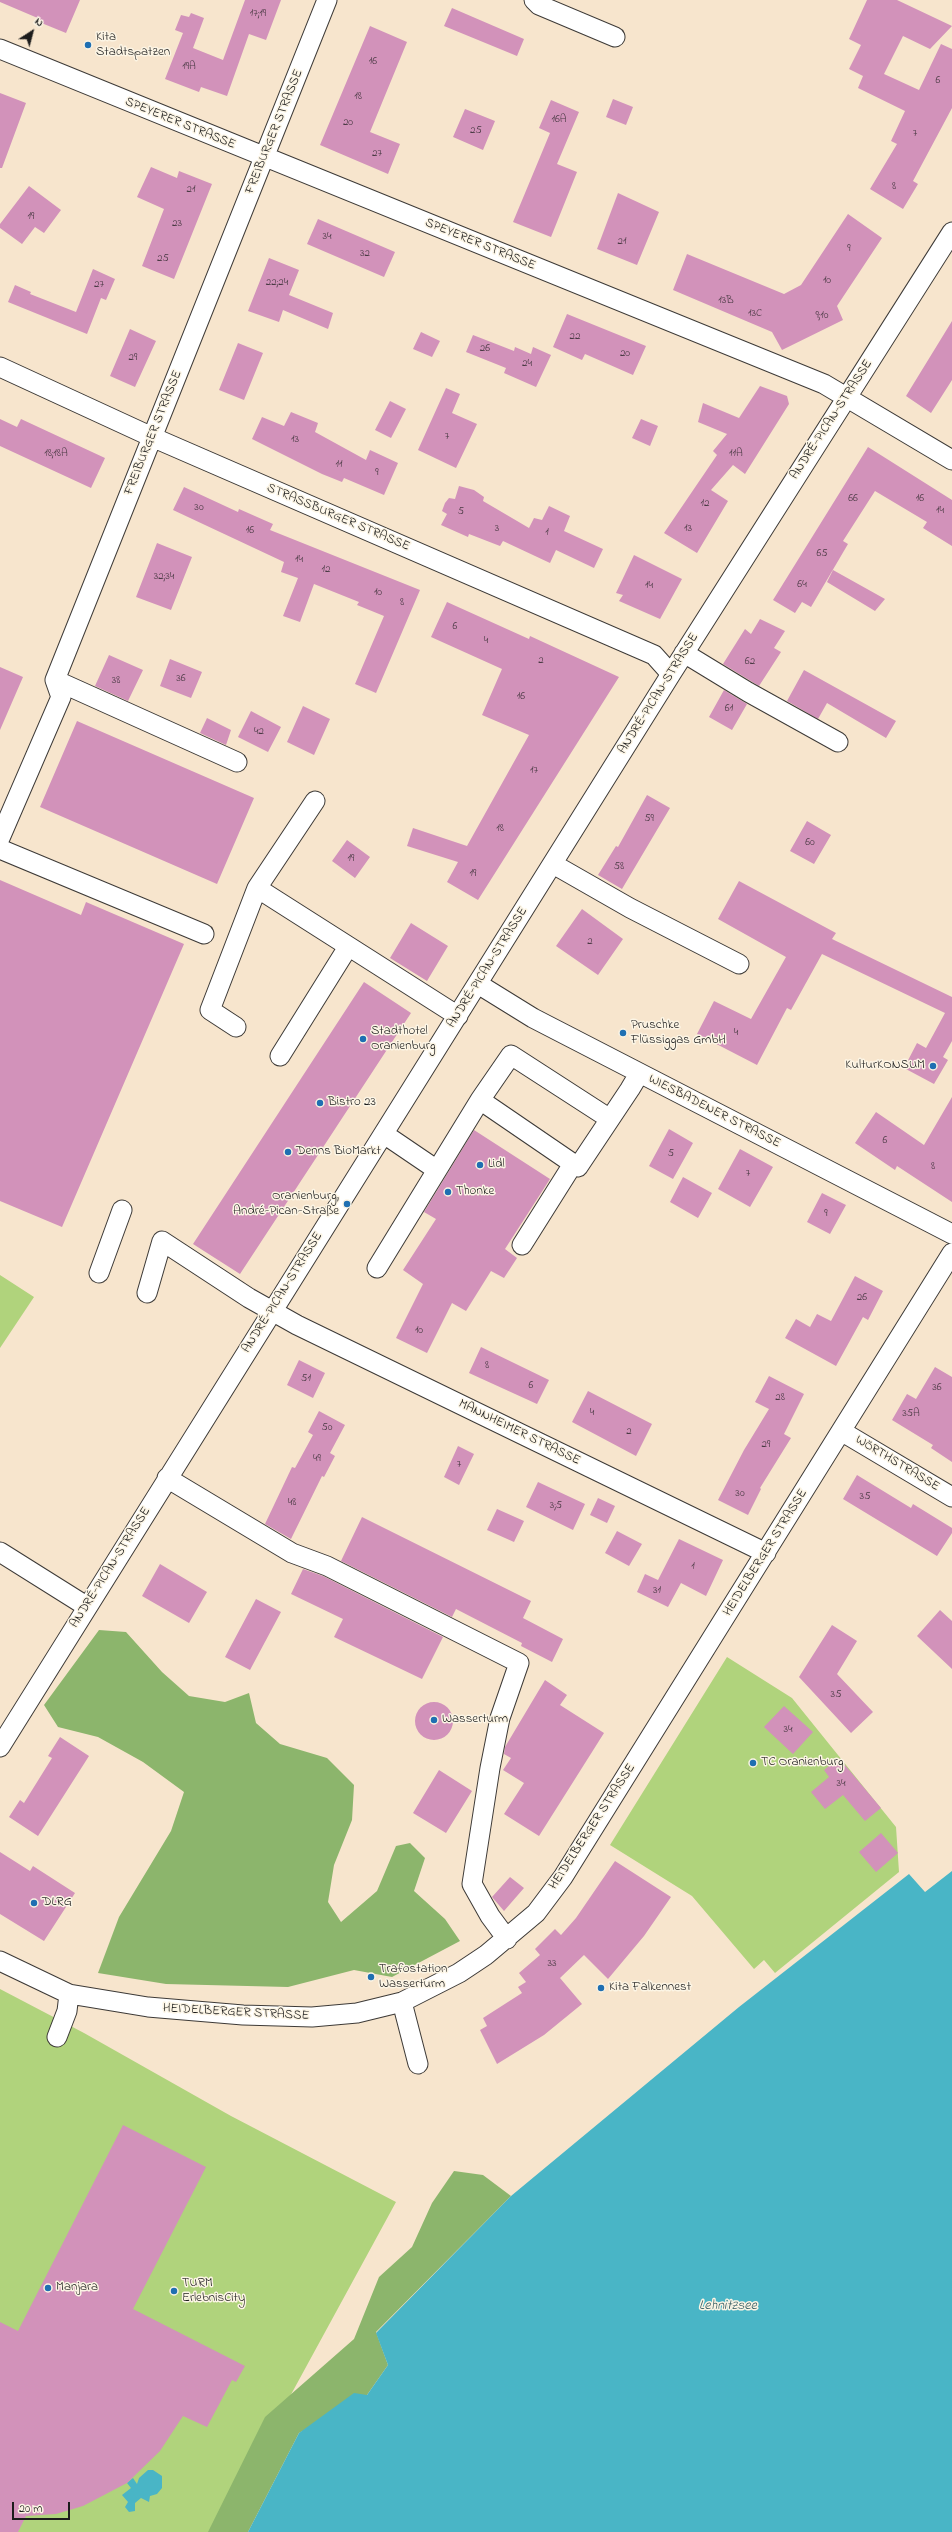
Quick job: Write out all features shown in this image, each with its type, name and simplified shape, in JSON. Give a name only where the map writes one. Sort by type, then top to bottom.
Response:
[{"type":"street","name":"FREIBURGER STRASSE","points":[[55,680],[266,158],[327,0]]},
{"type":"street","points":[[534,0],[539,5],[615,37]]},
{"type":"street","name":"SPEYERER STRASSE","points":[[0,49],[824,384],[952,460]]},
{"type":"street","name":"ANDRÉ-PICAN-STRASSE","points":[[0,1747],[86,1606],[384,1134],[684,653],[952,232]]},
{"type":"street","name":"STRASSBURGER STRASSE","points":[[0,366],[152,437],[654,655],[671,674]]},
{"type":"street","points":[[684,653],[748,692],[838,742]]},
{"type":"street","points":[[55,680],[237,762]]},
{"type":"street","points":[[0,838],[61,697],[55,680]]},
{"type":"street","points":[[236,1027],[210,1010],[257,888],[315,801]]},
{"type":"street","points":[[0,849],[204,934]]},
{"type":"street","points":[[552,864],[630,908],[739,964]]},
{"type":"street","points":[[257,888],[458,1016]]},
{"type":"street","points":[[280,1056],[348,947]]},
{"type":"street","name":"WIESBADENER STRASSE","points":[[478,984],[533,1018],[639,1074],[952,1234]]},
{"type":"street","points":[[377,1268],[480,1100],[511,1055],[610,1119]]},
{"type":"street","points":[[480,1100],[578,1167],[639,1074]]},
{"type":"street","points":[[384,1134],[437,1170]]},
{"type":"street","points":[[522,1245],[574,1164]]},
{"type":"street","points":[[99,1272],[122,1210]]},
{"type":"street","name":"MANNHEIMER STRASSE","points":[[147,1293],[162,1241],[272,1311],[766,1553]]},
{"type":"street","name":"HEIDELBERGER STRASSE","points":[[0,1961],[68,1994],[148,2007],[244,2015],[312,2018],[357,2013],[402,2002],[459,1974],[507,1939],[536,1913],[563,1877],[952,1253]]},
{"type":"street","name":"WÖRTHSTRASSE","points":[[841,1432],[952,1497]]},
{"type":"street","points":[[167,1478],[292,1553],[327,1566],[519,1663],[497,1733],[472,1884],[490,1916],[507,1939]]},
{"type":"street","points":[[0,1552],[86,1606]]},
{"type":"street","points":[[57,2037],[67,2012],[68,1994]]},
{"type":"street","points":[[402,2002],[418,2064]]},
{"type":"green space","points":[[0,1275],[34,1297],[0,1348]]},
{"type":"green space","points":[[99,1630],[126,1632],[162,1672],[189,1696],[225,1702],[249,1693],[256,1723],[280,1744],[327,1758],[354,1785],[352,1820],[334,1865],[328,1902],[341,1922],[377,1891],[396,1846],[410,1843],[425,1858],[414,1891],[445,1919],[460,1941],[392,1977],[354,1970],[288,1987],[166,1984],[98,1973],[119,1917],[171,1831],[184,1792],[143,1762],[98,1737],[58,1727],[44,1705]]},
{"type":"green space","name":"TC Oranienburg","points":[[727,1657],[792,1698],[896,1827],[899,1872],[775,1973],[764,1960],[754,1969],[692,1896],[610,1845]]},
{"type":"green space","name":"TURM ErlebnisCity","points":[[0,1989],[84,2033],[231,2116],[396,2202],[216,2532],[0,2532]]},
{"type":"green space","points":[[454,2171],[483,2175],[511,2196],[376,2332],[388,2365],[367,2395],[299,2433],[248,2532],[208,2532],[265,2417],[354,2339],[379,2277],[412,2247],[432,2203]]},
{"type":"water","name":"Lehnitzsee","points":[[952,1871],[952,2532],[248,2532],[299,2433],[354,2393],[367,2395],[388,2365],[376,2333],[511,2196],[739,2007],[909,1874],[925,1892]]},
{"type":"water","points":[[148,2470],[153,2470],[162,2476],[162,2488],[157,2494],[150,2496],[149,2502],[141,2498],[135,2503],[135,2511],[129,2512],[125,2507],[128,2502],[122,2495],[131,2488],[127,2483],[133,2478],[137,2484],[139,2478]]},
{"type":"building","name":"Kita Stadtspatzen","points":[[0,0],[80,0],[66,33],[39,22],[40,19],[0,2]]},
{"type":"building","points":[[245,0],[281,0],[266,40],[249,34],[227,96],[201,87],[199,92],[165,79],[183,33],[175,30],[181,15],[189,17],[191,13],[204,18],[193,48],[223,60]]},
{"type":"building","points":[[867,0],[897,0],[952,26],[930,49],[903,36],[884,74],[919,90],[941,44],[952,49],[952,108],[913,181],[918,184],[903,209],[870,189],[897,144],[891,141],[905,111],[858,88],[863,76],[849,69],[861,45],[849,39]]},
{"type":"building","points":[[452,8],[524,39],[517,56],[444,26]]},
{"type":"building","points":[[370,26],[407,42],[370,132],[400,144],[388,174],[320,145]]},
{"type":"building","points":[[0,93],[26,103],[2,168],[0,168]]},
{"type":"building","points":[[613,99],[633,107],[626,125],[606,117]]},
{"type":"building","points":[[551,100],[579,112],[557,164],[577,172],[551,237],[513,222],[550,133],[539,128]]},
{"type":"building","points":[[465,109],[495,121],[483,150],[453,137]]},
{"type":"building","points":[[151,167],[177,178],[179,171],[212,184],[174,279],[142,266],[164,209],[137,197]]},
{"type":"building","points":[[29,186],[61,210],[44,233],[35,227],[22,244],[0,228],[0,224]]},
{"type":"building","points":[[618,193],[659,212],[637,265],[597,249]]},
{"type":"building","points":[[848,214],[882,238],[837,306],[843,320],[782,350],[772,332],[673,290],[687,254],[784,294],[801,285]]},
{"type":"building","points":[[318,219],[395,252],[384,277],[307,244]]},
{"type":"building","points":[[269,258],[299,270],[289,295],[333,313],[328,329],[283,310],[279,322],[248,311]]},
{"type":"building","points":[[93,269],[115,279],[106,300],[101,298],[87,334],[8,302],[15,285],[31,292],[30,294],[76,312]]},
{"type":"building","points":[[567,314],[646,346],[633,375],[585,354],[582,360],[553,347]]},
{"type":"building","points":[[952,321],[952,380],[931,413],[906,396]]},
{"type":"building","points":[[130,329],[156,341],[135,387],[110,376]]},
{"type":"building","points":[[421,332],[440,341],[432,357],[413,349]]},
{"type":"building","points":[[473,335],[514,351],[515,347],[531,354],[533,347],[551,355],[536,387],[504,373],[506,368],[466,352]]},
{"type":"building","points":[[238,343],[263,353],[244,400],[219,390]]},
{"type":"building","points":[[760,386],[787,396],[789,404],[745,474],[733,465],[711,490],[728,501],[697,553],[664,533],[717,455],[713,451],[727,434],[698,422],[703,403],[739,418]]},
{"type":"building","points":[[446,388],[460,394],[452,413],[477,424],[456,468],[418,450]]},
{"type":"building","points":[[390,401],[406,409],[391,438],[375,430]]},
{"type":"building","points":[[291,412],[318,423],[315,432],[366,460],[370,450],[398,463],[384,495],[344,478],[342,482],[322,474],[252,439],[262,417],[284,426]]},
{"type":"building","points":[[0,419],[17,427],[21,419],[105,458],[91,488],[0,446]]},
{"type":"building","points":[[641,419],[658,426],[650,446],[632,438]]},
{"type":"building","points":[[868,447],[952,500],[952,546],[923,528],[927,522],[875,491],[843,541],[848,544],[811,607],[802,602],[795,613],[773,600]]},
{"type":"building","points":[[459,486],[474,490],[484,497],[483,501],[529,528],[534,518],[542,520],[549,506],[570,516],[564,531],[603,549],[594,568],[556,550],[550,563],[503,541],[500,546],[469,534],[468,537],[441,525],[447,514],[442,511],[445,503],[449,498],[455,499]]},
{"type":"building","points":[[184,487],[238,512],[239,509],[273,524],[270,530],[420,590],[376,693],[355,684],[384,616],[357,605],[359,602],[314,584],[300,622],[283,616],[298,578],[281,572],[284,562],[173,510]]},
{"type":"building","points":[[157,543],[192,557],[171,610],[136,597]]},
{"type":"building","points":[[634,555],[682,579],[660,619],[619,601],[623,595],[616,593]]},
{"type":"building","points":[[833,570],[885,599],[875,611],[827,582]]},
{"type":"building","points":[[447,602],[529,639],[530,636],[619,677],[478,900],[447,882],[458,862],[407,846],[413,828],[467,846],[529,735],[482,715],[502,669],[431,637]]},
{"type":"building","points":[[760,619],[785,631],[774,648],[781,652],[759,686],[723,664],[745,629],[751,634]]},
{"type":"building","points":[[109,655],[143,670],[128,701],[95,686]]},
{"type":"building","points":[[170,659],[202,672],[191,698],[160,686]]},
{"type":"building","points":[[0,667],[23,677],[0,730]]},
{"type":"building","points":[[804,670],[896,721],[886,738],[827,703],[818,719],[787,701]]},
{"type":"building","points":[[724,690],[747,704],[732,730],[709,717]]},
{"type":"building","points":[[303,706],[330,719],[314,755],[287,742]]},
{"type":"building","points":[[251,711],[281,727],[268,752],[238,737]]},
{"type":"building","points":[[207,718],[231,730],[226,745],[200,733]]},
{"type":"building","points":[[77,721],[254,798],[217,884],[40,807]]},
{"type":"building","points":[[647,795],[670,808],[622,889],[598,875],[616,846],[618,847]]},
{"type":"building","points":[[807,821],[831,835],[814,864],[790,851]]},
{"type":"building","points":[[347,840],[370,857],[355,878],[332,861]]},
{"type":"building","points":[[0,880],[81,915],[86,902],[184,944],[62,1227],[0,1201]]},
{"type":"building","points":[[739,881],[836,933],[832,939],[952,997],[952,1041],[943,1057],[948,1060],[934,1084],[904,1068],[917,1043],[926,1048],[945,1013],[822,954],[791,1010],[787,1008],[757,1065],[697,1034],[714,1001],[751,1019],[786,957],[718,919]]},
{"type":"building","points":[[582,909],[623,939],[598,975],[556,946]]},
{"type":"building","points":[[411,923],[448,946],[427,981],[390,958]]},
{"type":"building","points":[[364,982],[411,1013],[240,1274],[193,1244]]},
{"type":"building","points":[[952,1097],[952,1202],[897,1166],[895,1170],[855,1143],[876,1112],[924,1145]]},
{"type":"building","points":[[669,1129],[693,1143],[673,1179],[649,1166]]},
{"type":"building","points":[[474,1130],[550,1179],[505,1249],[517,1258],[504,1278],[491,1271],[466,1311],[452,1303],[427,1353],[396,1338],[423,1284],[403,1270],[436,1219],[424,1212]]},
{"type":"building","points":[[740,1149],[773,1167],[750,1207],[718,1189]]},
{"type":"building","points":[[683,1177],[712,1193],[698,1218],[670,1202]]},
{"type":"building","points":[[822,1193],[846,1205],[830,1234],[807,1222]]},
{"type":"building","points":[[855,1276],[883,1291],[868,1320],[863,1317],[836,1366],[785,1338],[796,1319],[810,1327],[817,1314],[831,1321]]},
{"type":"building","points":[[481,1347],[549,1380],[537,1404],[469,1373]]},
{"type":"building","points":[[299,1360],[325,1373],[313,1398],[287,1385]]},
{"type":"building","points":[[935,1367],[952,1377],[952,1462],[931,1448],[933,1445],[892,1420],[907,1394],[916,1399]]},
{"type":"building","points":[[769,1376],[804,1394],[784,1434],[791,1438],[760,1488],[761,1489],[748,1515],[718,1500],[744,1450],[769,1409],[755,1402]]},
{"type":"building","points":[[588,1391],[652,1424],[636,1456],[572,1422]]},
{"type":"building","points":[[319,1411],[345,1425],[330,1453],[335,1456],[324,1477],[322,1476],[291,1539],[265,1524],[292,1467],[295,1468],[313,1435],[308,1432]]},
{"type":"building","points":[[458,1446],[474,1454],[459,1485],[444,1477]]},
{"type":"building","points":[[857,1475],[911,1508],[913,1504],[952,1528],[952,1533],[937,1556],[843,1499]]},
{"type":"building","points":[[538,1482],[585,1504],[573,1530],[526,1507]]},
{"type":"building","points":[[598,1498],[615,1506],[607,1523],[590,1515]]},
{"type":"building","points":[[497,1509],[524,1521],[514,1542],[487,1530]]},
{"type":"building","points":[[362,1517],[531,1601],[523,1618],[563,1639],[552,1662],[521,1646],[522,1643],[456,1609],[452,1617],[341,1561]]},
{"type":"building","points":[[617,1531],[642,1544],[629,1566],[605,1553]]},
{"type":"building","points":[[679,1539],[723,1560],[706,1596],[681,1583],[668,1607],[637,1592],[645,1574],[658,1580]]},
{"type":"building","points":[[160,1564],[207,1592],[189,1623],[142,1596]]},
{"type":"building","points":[[303,1569],[323,1576],[443,1637],[422,1679],[334,1637],[343,1619],[291,1594]]},
{"type":"building","points":[[256,1599],[281,1612],[250,1670],[225,1657]]},
{"type":"building","points":[[940,1610],[952,1621],[952,1669],[917,1636]]},
{"type":"building","points":[[832,1625],[857,1641],[837,1674],[873,1712],[851,1733],[799,1677]]},
{"type":"building","points":[[545,1680],[567,1695],[560,1705],[604,1733],[539,1836],[504,1814],[524,1783],[503,1770],[511,1758],[504,1754],[505,1747]]},
{"type":"building","name":"Wasserturm","points":[[430,1702],[438,1702],[448,1707],[452,1714],[452,1728],[448,1735],[438,1740],[430,1740],[420,1735],[418,1732],[415,1725],[415,1717],[420,1707],[423,1705]]},
{"type":"building","name":"TC Oranienburg","points":[[784,1706],[813,1732],[793,1754],[764,1727]]},
{"type":"building","points":[[60,1737],[89,1756],[38,1836],[9,1817],[20,1800],[24,1803],[52,1758],[48,1756]]},
{"type":"building","points":[[839,1758],[881,1808],[865,1821],[843,1795],[825,1809],[811,1792],[829,1777],[824,1770]]},
{"type":"building","points":[[439,1770],[472,1791],[446,1833],[413,1813]]},
{"type":"building","points":[[881,1833],[898,1853],[876,1872],[859,1852]]},
{"type":"building","name":"DLRG","points":[[0,1852],[30,1871],[33,1866],[75,1893],[44,1941],[0,1914]]},
{"type":"building","points":[[615,1861],[671,1897],[644,1936],[608,1979],[584,1955],[560,1978],[582,2004],[544,2035],[497,2064],[480,2030],[487,2026],[483,2018],[522,1993],[518,1987],[526,1982],[519,1973],[540,1955],[535,1949],[555,1929],[561,1935],[576,1918]]},
{"type":"building","points":[[510,1877],[524,1888],[504,1911],[492,1897]]},
{"type":"building","points":[[123,2125],[206,2167],[133,2309],[245,2366],[236,2382],[232,2380],[207,2427],[183,2416],[160,2451],[127,2483],[83,2506],[56,2514],[26,2516],[18,2532],[0,2532],[0,2322],[18,2331]]},
{"type":"place","name":"Kita Stadtspatzen","points":[[88,45]]},
{"type":"place","name":"Pruschke Flüssiggas GmbH","points":[[623,1033]]},
{"type":"place","name":"Stadthotel Oranienburg","points":[[363,1039]]},
{"type":"place","name":"KulturKONSUM","points":[[933,1066]]},
{"type":"place","name":"Bistro 23","points":[[320,1103]]},
{"type":"place","name":"Denns BioMarkt","points":[[288,1152]]},
{"type":"place","name":"Lidl","points":[[480,1165]]},
{"type":"place","name":"Thonke","points":[[448,1192]]},
{"type":"place","name":"Oranienburg, André-Pican-Straße","points":[[347,1204]]},
{"type":"place","name":"Wasserturm","points":[[434,1720]]},
{"type":"place","name":"TC Oranienburg","points":[[753,1763]]},
{"type":"place","name":"DLRG","points":[[34,1903]]},
{"type":"place","name":"Trafostation Wasserturm","points":[[371,1977]]},
{"type":"place","name":"Kita Falkennest","points":[[601,1988]]},
{"type":"place","name":"Manjara","points":[[48,2288]]},
{"type":"place","name":"TURM ErlebnisCity","points":[[174,2291]]}]
